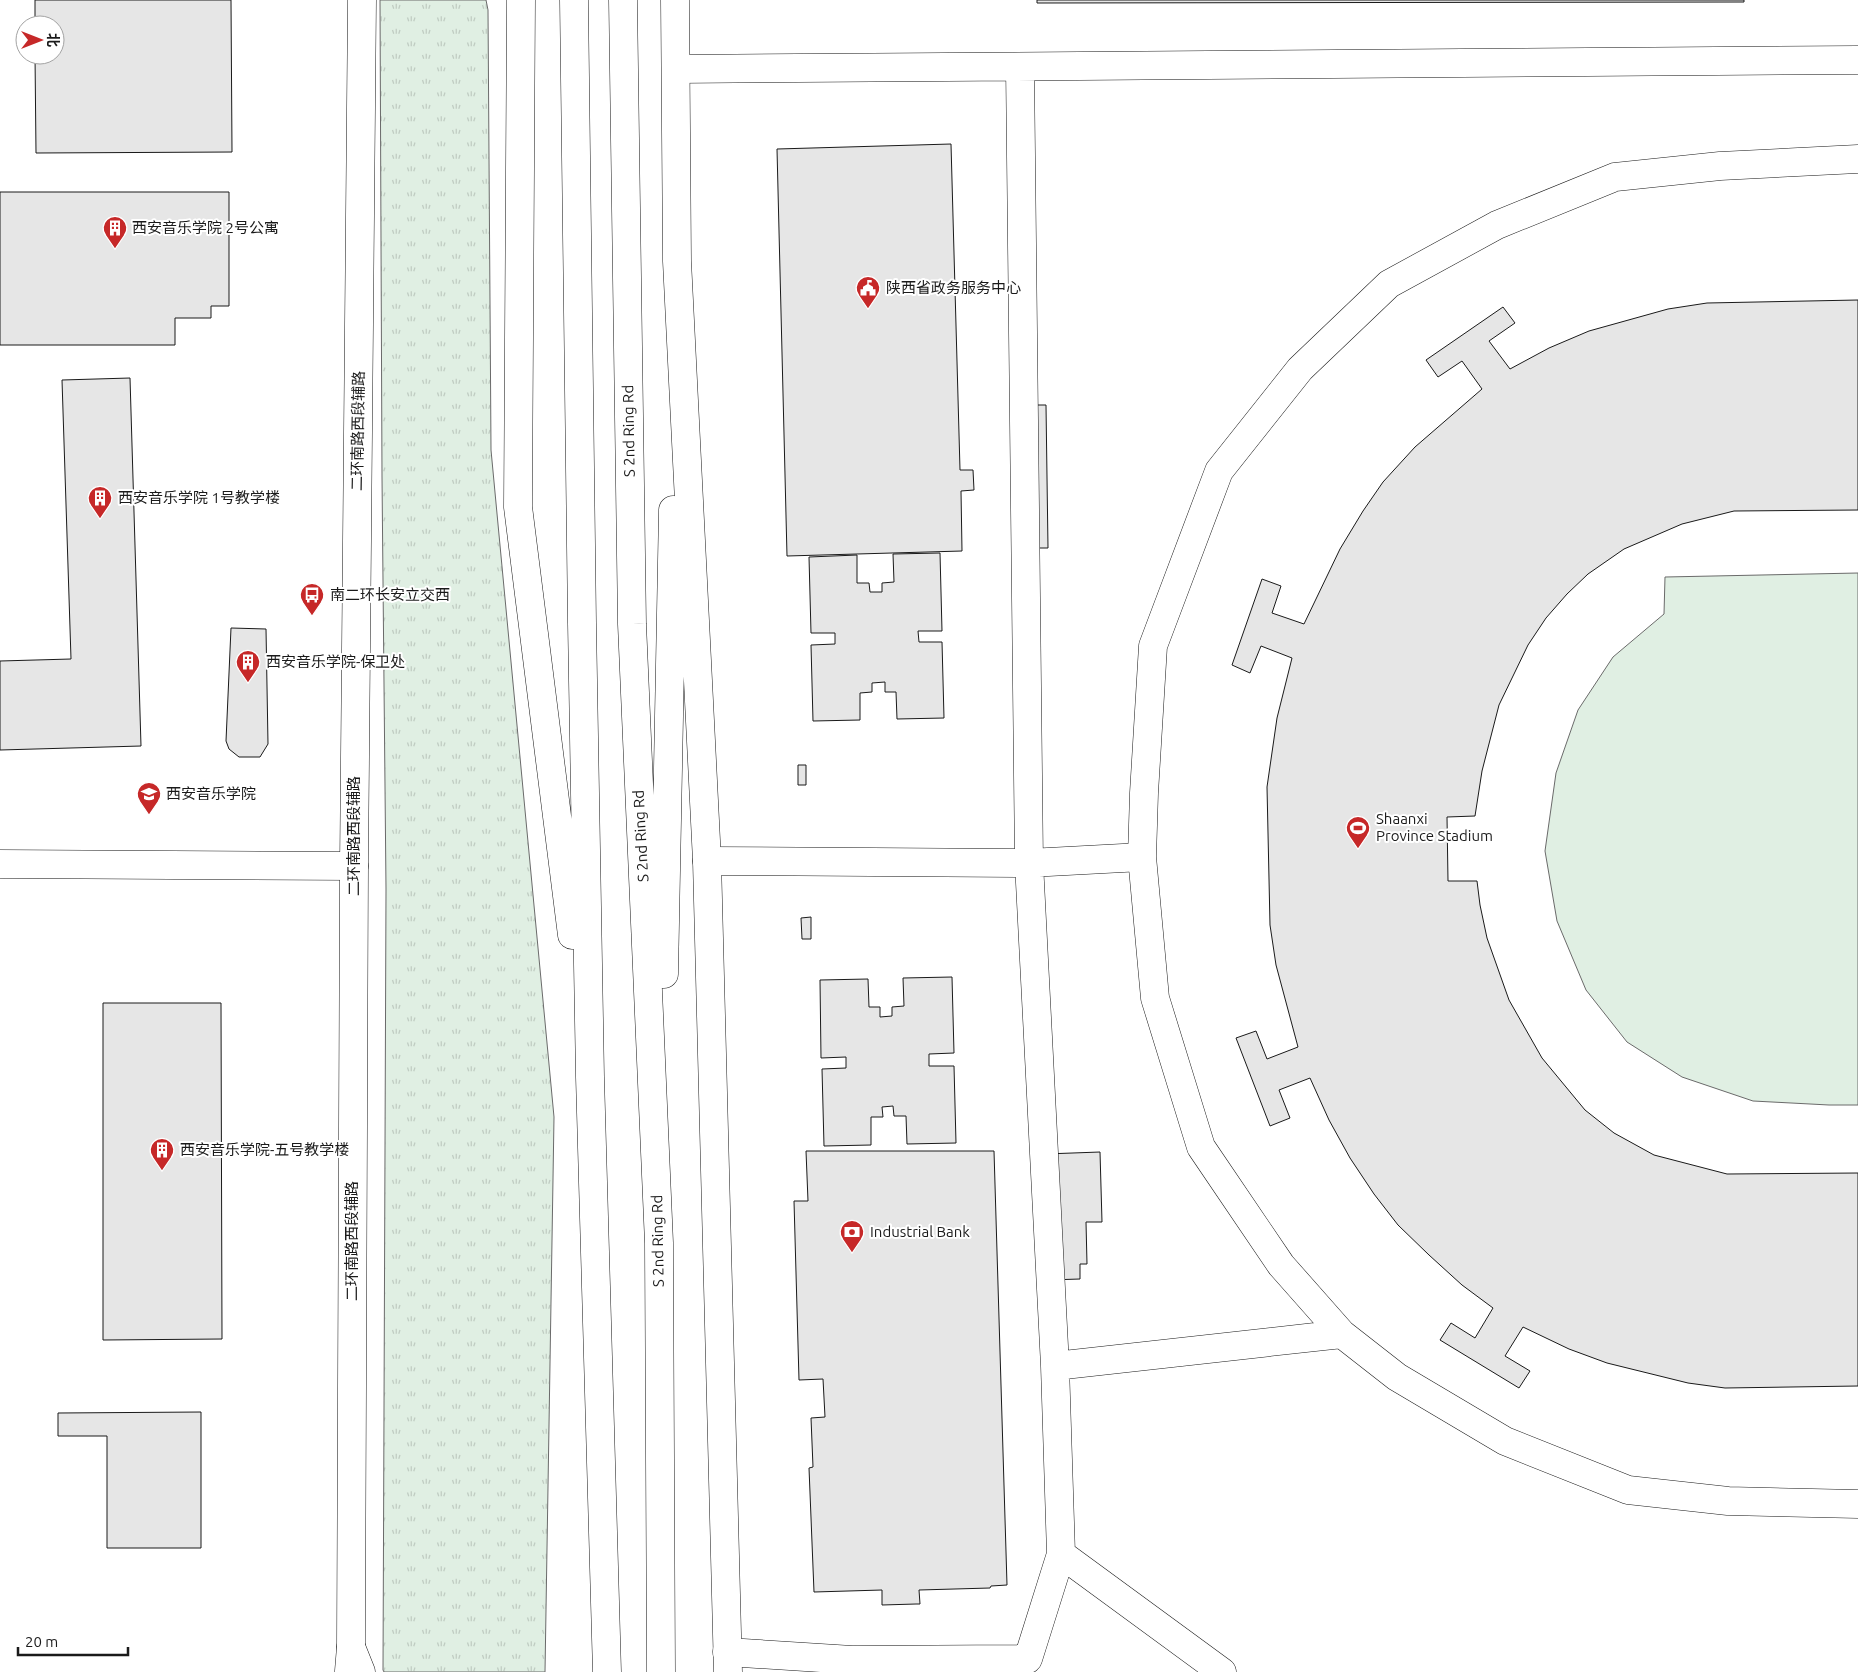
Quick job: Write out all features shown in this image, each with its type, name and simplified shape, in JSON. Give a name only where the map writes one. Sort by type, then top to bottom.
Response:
[{"type":"main road","name":"二环南路西段辅路","points":[[360,1672],[350,1659],[354,866],[362,0]]},
{"type":"main road","points":[[521,0],[518,507],[590,1077]]},
{"type":"main road","points":[[574,0],[590,1077],[607,1616],[607,1672]]},
{"type":"main road","name":"S 2nd Ring Rd","points":[[623,0],[632,624],[660,1243],[661,1672]]},
{"type":"main road","points":[[660,1243],[677,261],[675,0]]},
{"type":"main road","points":[[676,69],[1858,60]]},
{"type":"main road","points":[[677,261],[707,861],[728,1662],[855,1666],[1028,1659],[1060,1554],[1055,1366],[1029,864],[1020,67]]},
{"type":"main road","points":[[1858,159],[1720,166],[1615,177],[1497,225],[1389,284],[1300,369],[1220,471],[1153,646],[1142,857],[1155,998],[1201,1147],[1281,1265],[1342,1334],[1397,1377],[1505,1441],[1628,1490],[1728,1501],[1858,1504]]},
{"type":"main road","points":[[707,861],[1029,864],[1142,857]]},
{"type":"main road","points":[[0,864],[354,866]]},
{"type":"main road","points":[[1055,1366],[1342,1334]]},
{"type":"main road","points":[[1060,1554],[1222,1672]]},
{"type":"main road","points":[[588,1672],[607,1616]]},
{"type":"green space","points":[[380,0],[486,0],[488,10],[491,450],[554,1117],[545,1672],[384,1672],[383,1670],[386,889]]},
{"type":"green space","points":[[1858,573],[1858,1105],[1753,1101],[1682,1077],[1627,1042],[1586,990],[1557,921],[1545,851],[1556,773],[1578,710],[1613,657],[1664,614],[1665,577]]},
{"type":"building","points":[[35,0],[231,0],[232,152],[36,153],[35,65],[65,65],[65,15],[35,15]]},
{"type":"building","points":[[1037,0],[1744,0],[1744,2],[1037,3]]},
{"type":"building","name":"陕西省政务服务中心","points":[[951,144],[960,470],[973,470],[974,490],[961,491],[962,551],[787,556],[777,149]]},
{"type":"building","name":"西安音乐学院 2号公寓","points":[[0,192],[229,192],[229,306],[211,306],[211,318],[175,318],[175,345],[0,345]]},
{"type":"building","name":"Shaanxi Province Stadium","points":[[1858,300],[1858,510],[1734,511],[1682,524],[1624,549],[1588,574],[1546,618],[1528,645],[1499,705],[1482,771],[1475,816],[1447,817],[1448,881],[1477,881],[1487,938],[1509,1000],[1542,1058],[1585,1110],[1614,1133],[1654,1155],[1727,1174],[1858,1173],[1858,1386],[1725,1388],[1688,1383],[1607,1363],[1569,1349],[1523,1327],[1505,1356],[1530,1371],[1519,1388],[1440,1340],[1451,1323],[1475,1338],[1493,1308],[1462,1285],[1398,1225],[1350,1158],[1329,1120],[1310,1078],[1279,1090],[1290,1118],[1270,1126],[1236,1038],[1256,1031],[1267,1059],[1298,1047],[1276,965],[1270,925],[1267,787],[1277,718],[1292,658],[1261,646],[1250,673],[1232,665],[1262,579],[1281,586],[1272,613],[1304,624],[1340,549],[1383,482],[1415,447],[1482,389],[1462,361],[1438,377],[1426,360],[1503,307],[1515,323],[1489,341],[1510,369],[1549,348],[1589,331],[1668,309],[1707,303]]},
{"type":"building","name":"西安音乐学院 1号教学楼","points":[[130,378],[141,746],[0,750],[0,661],[71,659],[62,380]]},
{"type":"building","points":[[1035,405],[1046,405],[1048,548],[1037,548]]},
{"type":"building","points":[[940,553],[942,631],[918,631],[919,642],[942,642],[944,718],[897,719],[896,692],[885,692],[885,682],[872,683],[872,692],[860,693],[860,720],[813,721],[811,645],[835,644],[835,633],[811,633],[809,557],[857,555],[857,583],[869,583],[870,592],[882,592],[882,583],[894,582],[893,554]]},
{"type":"building","name":"西安音乐学院-保卫处","points":[[231,628],[266,629],[268,744],[260,757],[239,757],[229,749],[226,741]]},
{"type":"building","points":[[798,765],[806,765],[806,785],[798,785]]},
{"type":"building","points":[[811,917],[811,939],[802,939],[801,918]]},
{"type":"building","points":[[952,977],[954,1053],[929,1054],[929,1066],[954,1066],[956,1143],[907,1144],[906,1116],[894,1116],[893,1106],[882,1107],[883,1117],[871,1117],[871,1145],[824,1146],[822,1069],[846,1068],[846,1057],[821,1058],[820,980],[868,979],[869,1007],[880,1007],[880,1017],[892,1016],[892,1007],[904,1006],[903,978]]},
{"type":"building","name":"西安音乐学院-五号教学楼","points":[[103,1003],[221,1003],[222,1339],[103,1340]]},
{"type":"building","points":[[806,1151],[994,1151],[1007,1585],[991,1586],[990,1588],[919,1590],[920,1604],[882,1605],[882,1590],[814,1592],[809,1468],[813,1467],[811,1418],[825,1417],[823,1379],[799,1380],[794,1201],[808,1201]]},
{"type":"building","points":[[1100,1152],[1102,1222],[1086,1222],[1087,1264],[1080,1264],[1080,1279],[1048,1280],[1045,1154]]},
{"type":"building","points":[[201,1412],[201,1548],[107,1548],[107,1436],[58,1436],[58,1413]]},
{"type":"place","name":"西安音乐学院 2号公寓","points":[[115,249]]},
{"type":"place","name":"陕西省政务服务中心","points":[[868,309]]},
{"type":"place","name":"西安音乐学院 1号教学楼","points":[[100,519]]},
{"type":"place","name":"南二环长安立交西","points":[[312,616]]},
{"type":"place","name":"西安音乐学院-保卫处","points":[[248,683]]},
{"type":"place","name":"西安音乐学院","points":[[149,815]]},
{"type":"place","name":"Shaanxi Province Stadium","points":[[1358,849]]},
{"type":"place","name":"西安音乐学院-五号教学楼","points":[[162,1171]]},
{"type":"place","name":"Industrial Bank","points":[[852,1253]]}]
